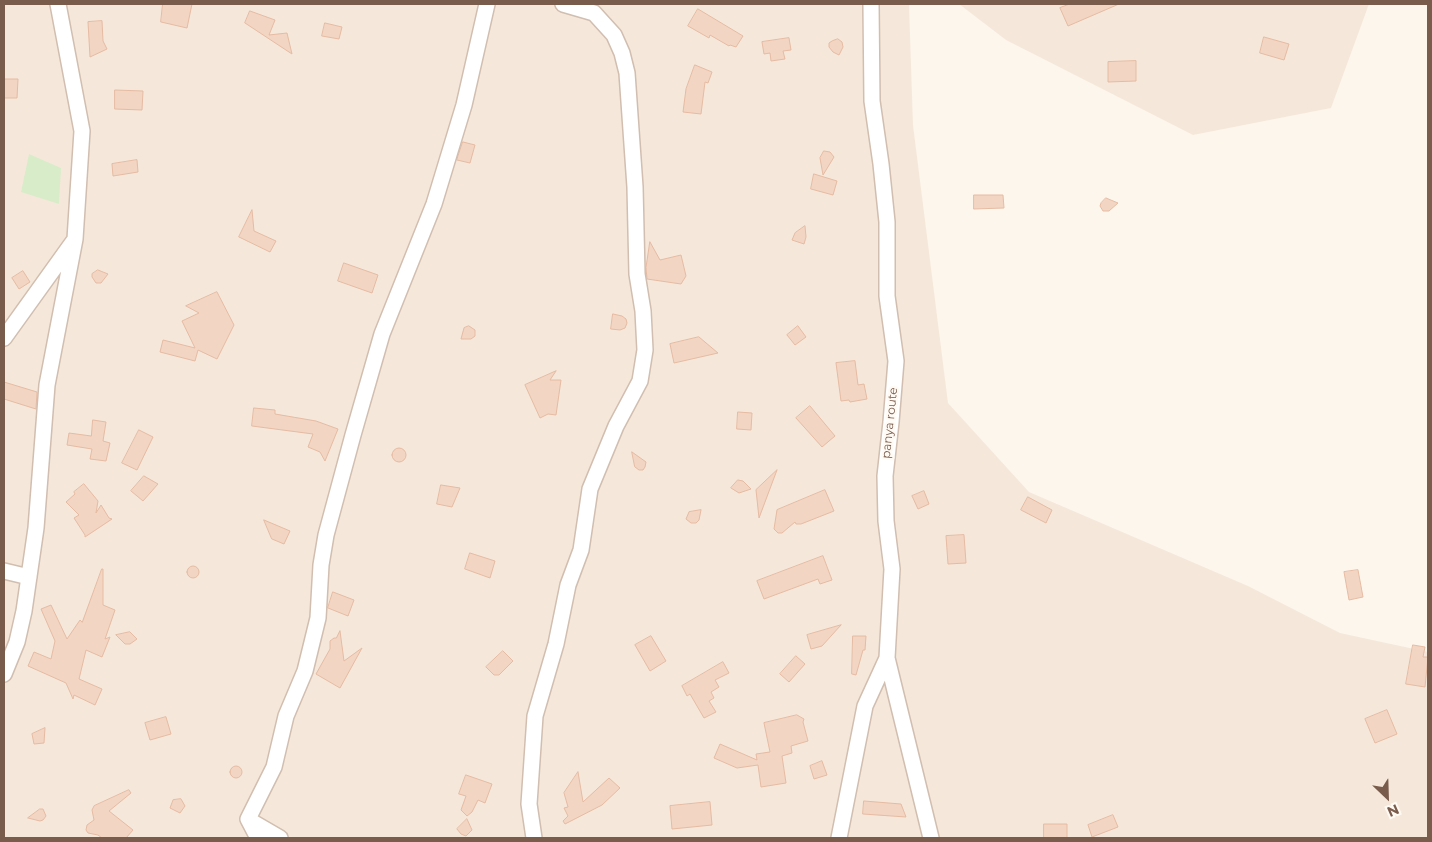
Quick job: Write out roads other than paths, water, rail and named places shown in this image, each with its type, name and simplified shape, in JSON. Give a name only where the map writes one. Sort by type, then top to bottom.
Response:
[{"type":"street","points":[[4,674],[17,642],[29,577],[36,528],[47,384],[75,239],[82,131],[58,4]]},
{"type":"street","points":[[248,819],[274,768],[286,716],[305,672],[318,618],[321,566],[326,535],[353,435],[382,334],[434,204],[464,104],[487,4]]},
{"type":"street","points":[[534,838],[529,804],[535,716],[556,644],[568,585],[581,550],[590,489],[612,434],[640,381],[645,350],[643,311],[637,274],[635,187],[627,73],[622,53],[614,35],[594,13],[563,4]]},
{"type":"street","name":"panya route","points":[[871,4],[872,101],[887,222],[888,296],[896,361],[892,422],[885,476],[886,521],[892,569],[887,658],[931,838]]},
{"type":"street","points":[[4,338],[75,239]]},
{"type":"street","points":[[4,571],[29,577]]},
{"type":"street","points":[[839,838],[865,706],[887,658]]},
{"type":"street","points":[[248,819],[258,838]]},
{"type":"street","points":[[248,819],[280,838]]}]
